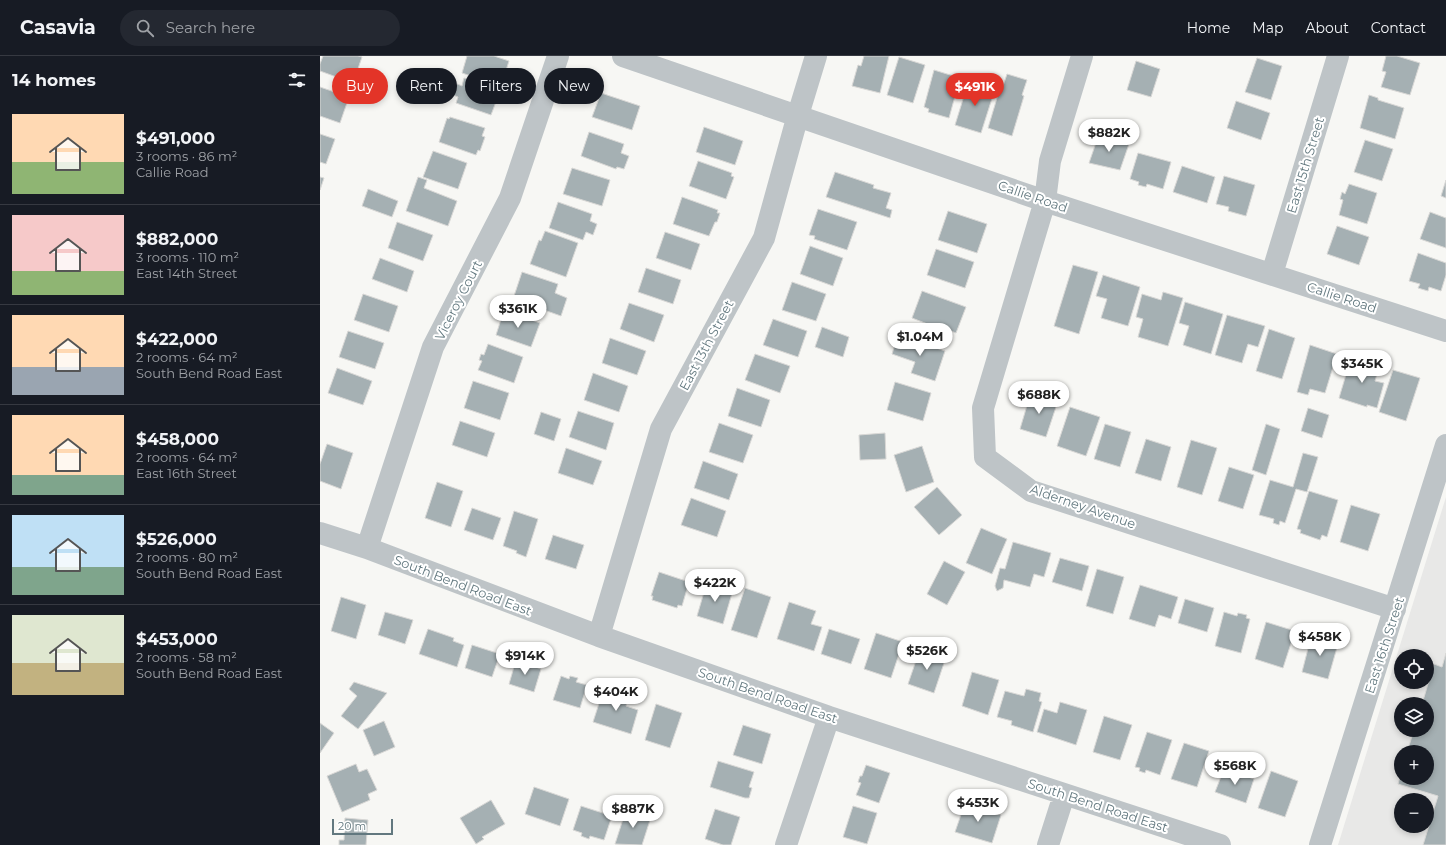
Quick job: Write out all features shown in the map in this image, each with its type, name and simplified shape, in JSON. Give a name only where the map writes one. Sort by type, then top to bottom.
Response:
[{"type":"street","name":"Viceroy Court","points":[[367,548],[433,347],[510,198],[558,56]]},
{"type":"street","name":"Callie Road","points":[[623,56],[1045,201],[1446,331]]},
{"type":"street","name":"East 13th Street","points":[[599,636],[661,429],[764,238],[816,56]]},
{"type":"street","points":[[1045,201],[1050,161],[1082,56]]},
{"type":"street","name":"East 15th Street","points":[[1272,274],[1338,56]]},
{"type":"street","name":"Alderney Avenue","points":[[1045,201],[983,408],[985,457],[1031,491],[1395,609]]},
{"type":"street","name":"East 16th Street","points":[[1320,845],[1446,445]]},
{"type":"street","name":"South Bend Road East","points":[[320,533],[367,548],[599,636],[829,717],[1220,845]]},
{"type":"street","points":[[786,845],[829,717]]},
{"type":"street","points":[[1048,845],[1064,795]]},
{"type":"shaded area","points":[[1446,497],[1446,845],[1338,845],[1394,665],[1394,689],[1434,689],[1434,649],[1399,649]]},
{"type":"building","points":[[323,56],[362,57],[358,68],[332,68],[332,75],[320,71],[320,64]]},
{"type":"building","points":[[467,56],[494,56],[509,61],[507,68],[465,68],[465,74],[462,73]]},
{"type":"building","points":[[864,56],[889,56],[880,93],[852,86],[858,65],[861,66]]},
{"type":"building","points":[[1386,56],[1397,56],[1420,63],[1410,95],[1381,87],[1386,72],[1382,71]]},
{"type":"building","points":[[899,57],[925,65],[913,103],[887,95]]},
{"type":"building","points":[[1257,58],[1282,66],[1271,100],[1245,92]]},
{"type":"building","points":[[1136,61],[1160,69],[1151,97],[1127,90]]},
{"type":"building","points":[[934,70],[960,78],[949,118],[928,112],[929,109],[924,107]]},
{"type":"building","points":[[1007,74],[1027,80],[1022,95],[1024,96],[1012,136],[988,128],[1000,88],[1002,89]]},
{"type":"building","points":[[464,78],[465,104],[495,104],[491,115],[457,103],[457,84],[462,86]]},
{"type":"building","points":[[969,80],[995,89],[981,133],[955,125]]},
{"type":"building","points":[[320,87],[332,91],[332,104],[347,104],[340,123],[320,116]]},
{"type":"building","points":[[604,94],[640,106],[632,130],[592,117],[597,104],[604,104]]},
{"type":"building","points":[[1369,95],[1378,98],[1378,100],[1404,108],[1395,139],[1360,128]]},
{"type":"building","points":[[1236,101],[1270,113],[1261,140],[1227,128]]},
{"type":"building","points":[[450,117],[485,128],[482,136],[485,137],[480,151],[478,150],[476,155],[439,142],[447,118],[449,119]]},
{"type":"building","points":[[704,127],[743,141],[735,165],[696,152]]},
{"type":"building","points":[[589,132],[624,144],[621,153],[629,156],[624,169],[617,167],[616,169],[581,156]]},
{"type":"building","points":[[320,134],[335,139],[326,164],[320,162]]},
{"type":"building","points":[[1099,134],[1129,144],[1120,170],[1089,163]]},
{"type":"building","points":[[1365,140],[1393,149],[1382,181],[1354,172]]},
{"type":"building","points":[[433,151],[467,163],[458,189],[423,177]]},
{"type":"building","points":[[1138,153],[1171,162],[1163,189],[1147,184],[1146,187],[1138,185],[1139,182],[1130,179]]},
{"type":"building","points":[[698,161],[732,173],[731,176],[734,177],[726,199],[689,186]]},
{"type":"building","points":[[1182,166],[1215,177],[1207,203],[1173,192]]},
{"type":"building","points":[[572,168],[610,180],[602,206],[563,194]]},
{"type":"building","points":[[835,172],[874,185],[873,188],[891,193],[886,208],[892,210],[890,218],[826,197]]},
{"type":"building","points":[[1224,176],[1255,185],[1246,216],[1228,211],[1229,207],[1216,204]]},
{"type":"building","points":[[320,177],[324,178],[320,190]]},
{"type":"building","points":[[418,177],[427,180],[424,188],[457,201],[448,226],[406,211]]},
{"type":"building","points":[[1446,180],[1446,198],[1441,196]]},
{"type":"building","points":[[1349,184],[1377,193],[1367,224],[1339,215],[1343,200],[1340,199],[1342,192],[1345,194]]},
{"type":"building","points":[[368,189],[398,201],[392,217],[362,206]]},
{"type":"building","points":[[682,197],[718,210],[717,213],[720,213],[717,222],[715,222],[709,236],[673,224]]},
{"type":"building","points":[[558,202],[592,214],[590,221],[597,224],[593,235],[586,232],[583,240],[549,228]]},
{"type":"building","points":[[818,209],[857,222],[847,250],[814,239],[815,236],[809,235]]},
{"type":"building","points":[[948,211],[987,224],[977,253],[938,240]]},
{"type":"building","points":[[1430,212],[1446,218],[1446,248],[1420,239]]},
{"type":"building","points":[[397,222],[433,235],[423,261],[388,248]]},
{"type":"building","points":[[1337,226],[1369,237],[1359,265],[1327,254]]},
{"type":"building","points":[[545,231],[578,243],[566,277],[530,264],[539,240],[541,241]]},
{"type":"building","points":[[665,232],[700,244],[691,270],[656,258]]},
{"type":"building","points":[[810,246],[843,258],[833,286],[800,274]]},
{"type":"building","points":[[936,249],[974,262],[965,288],[927,275]]},
{"type":"building","points":[[1418,253],[1446,263],[1446,275],[1441,291],[1429,287],[1428,291],[1418,288],[1420,284],[1409,281]]},
{"type":"building","points":[[380,258],[414,271],[407,292],[372,279]]},
{"type":"building","points":[[1073,265],[1098,272],[1079,334],[1054,326]]},
{"type":"building","points":[[646,268],[681,280],[673,304],[638,292]]},
{"type":"building","points":[[522,272],[558,284],[555,293],[567,298],[561,316],[513,299]]},
{"type":"building","points":[[1103,275],[1140,287],[1128,326],[1101,318],[1107,299],[1096,296]]},
{"type":"building","points":[[792,282],[826,294],[816,321],[782,310]]},
{"type":"building","points":[[922,291],[966,307],[956,333],[951,331],[951,333],[912,318]]},
{"type":"building","points":[[1163,292],[1183,298],[1168,346],[1138,337],[1143,319],[1136,317],[1142,294],[1161,300]]},
{"type":"building","points":[[363,294],[398,306],[389,332],[354,320]]},
{"type":"building","points":[[1185,302],[1223,314],[1211,354],[1183,345],[1189,326],[1179,323]]},
{"type":"building","points":[[629,303],[664,315],[654,342],[620,329]]},
{"type":"building","points":[[504,310],[540,323],[531,347],[496,335]]},
{"type":"building","points":[[1227,315],[1265,326],[1258,347],[1248,344],[1242,363],[1215,355]]},
{"type":"building","points":[[773,319],[807,331],[798,357],[763,345]]},
{"type":"building","points":[[822,327],[849,337],[843,357],[815,347]]},
{"type":"building","points":[[1269,329],[1295,338],[1282,379],[1256,371]]},
{"type":"building","points":[[348,331],[384,343],[375,369],[339,357]]},
{"type":"building","points":[[898,335],[945,351],[935,381],[911,373],[915,362],[892,354]]},
{"type":"building","points":[[610,338],[646,351],[637,375],[602,363]]},
{"type":"building","points":[[488,344],[523,357],[514,383],[478,370],[482,361],[479,360],[481,354],[484,355]]},
{"type":"building","points":[[1310,345],[1337,354],[1325,393],[1310,389],[1308,395],[1297,392]]},
{"type":"building","points":[[755,354],[790,366],[780,393],[745,380]]},
{"type":"building","points":[[1351,358],[1379,367],[1375,381],[1384,383],[1377,408],[1367,405],[1367,407],[1339,398]]},
{"type":"building","points":[[337,368],[372,381],[363,405],[328,393]]},
{"type":"building","points":[[1393,370],[1420,378],[1406,421],[1379,412]]},
{"type":"building","points":[[593,373],[628,386],[619,412],[584,400]]},
{"type":"building","points":[[473,381],[509,393],[500,420],[464,408]]},
{"type":"building","points":[[895,382],[931,393],[923,421],[887,410]]},
{"type":"building","points":[[737,388],[770,400],[761,427],[728,416]]},
{"type":"building","points":[[1031,392],[1058,401],[1046,437],[1020,429]]},
{"type":"building","points":[[1070,407],[1100,417],[1086,456],[1057,446]]},
{"type":"building","points":[[1308,408],[1329,415],[1322,438],[1301,431]]},
{"type":"building","points":[[578,411],[614,423],[606,450],[569,437]]},
{"type":"building","points":[[541,412],[561,419],[554,441],[534,434]]},
{"type":"building","points":[[460,421],[495,433],[487,457],[452,445]]},
{"type":"building","points":[[719,423],[753,435],[743,463],[709,452]]},
{"type":"building","points":[[1105,424],[1131,432],[1120,467],[1094,459]]},
{"type":"building","points":[[1266,424],[1280,429],[1266,475],[1252,470]]},
{"type":"building","points":[[885,433],[886,459],[860,460],[859,435]]},
{"type":"building","points":[[1146,439],[1171,447],[1161,481],[1135,473]]},
{"type":"building","points":[[1191,440],[1217,448],[1202,495],[1177,487]]},
{"type":"building","points":[[327,444],[353,453],[341,489],[320,481],[320,464]]},
{"type":"building","points":[[922,446],[934,482],[906,492],[894,455]]},
{"type":"building","points":[[566,448],[602,461],[593,485],[558,473]]},
{"type":"building","points":[[1303,453],[1318,457],[1307,492],[1296,489],[1285,523],[1280,521],[1279,525],[1273,523],[1274,519],[1259,515],[1270,480],[1293,487]]},
{"type":"building","points":[[703,461],[738,474],[729,500],[694,488]]},
{"type":"building","points":[[1229,467],[1254,475],[1243,509],[1218,501]]},
{"type":"building","points":[[437,482],[463,491],[451,527],[425,518]]},
{"type":"building","points":[[937,487],[962,515],[939,535],[914,507]]},
{"type":"building","points":[[1309,491],[1338,500],[1327,537],[1322,535],[1320,540],[1300,533],[1301,530],[1297,529]]},
{"type":"building","points":[[691,498],[726,511],[717,537],[681,525]]},
{"type":"building","points":[[1351,505],[1380,514],[1368,551],[1340,542]]},
{"type":"building","points":[[472,508],[501,518],[493,540],[464,530]]},
{"type":"building","points":[[514,511],[538,519],[526,557],[516,553],[517,551],[503,546]]},
{"type":"building","points":[[981,528],[1007,539],[992,574],[966,563]]},
{"type":"building","points":[[553,535],[584,545],[576,569],[545,559]]},
{"type":"building","points":[[1013,542],[1051,553],[1044,577],[1034,574],[1030,587],[1004,580],[1003,588],[997,591],[995,586],[1000,568],[1005,569]]},
{"type":"building","points":[[1060,558],[1089,566],[1082,591],[1052,582]]},
{"type":"building","points":[[944,561],[965,572],[947,605],[927,594]]},
{"type":"building","points":[[1097,569],[1124,577],[1113,614],[1086,606]]},
{"type":"building","points":[[659,572],[689,582],[682,606],[678,605],[677,608],[652,600],[653,596],[651,596]]},
{"type":"building","points":[[707,582],[733,590],[723,624],[697,616]]},
{"type":"building","points":[[1140,585],[1178,597],[1171,619],[1159,615],[1155,627],[1129,619]]},
{"type":"building","points":[[745,588],[771,597],[757,638],[731,630]]},
{"type":"building","points":[[341,597],[366,605],[356,639],[331,631]]},
{"type":"building","points":[[1185,599],[1214,608],[1207,632],[1178,623]]},
{"type":"building","points":[[789,602],[816,611],[811,624],[822,627],[814,651],[777,639]]},
{"type":"building","points":[[385,612],[413,620],[405,644],[378,635]]},
{"type":"building","points":[[1224,612],[1237,616],[1238,613],[1247,615],[1246,618],[1250,619],[1241,653],[1215,646]]},
{"type":"building","points":[[1266,622],[1295,631],[1283,668],[1255,659]]},
{"type":"building","points":[[428,629],[454,638],[453,641],[464,645],[457,667],[419,654]]},
{"type":"building","points":[[829,629],[860,639],[851,664],[821,654]]},
{"type":"building","points":[[876,633],[903,642],[891,678],[864,669]]},
{"type":"building","points":[[1311,637],[1325,640],[1326,638],[1333,640],[1333,643],[1338,644],[1328,679],[1302,672]]},
{"type":"building","points":[[472,645],[500,654],[492,677],[465,668]]},
{"type":"building","points":[[920,649],[946,657],[934,693],[908,684]]},
{"type":"building","points":[[1446,653],[1446,845],[1423,845],[1427,833],[1434,833],[1434,809],[1438,796],[1434,795],[1434,793],[1428,793],[1401,785],[1434,785],[1434,745],[1409,745],[1412,737],[1434,737],[1434,697],[1424,697],[1426,689],[1434,689],[1434,664],[1442,667]]},
{"type":"building","points":[[516,660],[541,669],[534,692],[509,684]]},
{"type":"building","points":[[972,672],[999,680],[988,715],[962,706]]},
{"type":"building","points":[[561,676],[569,679],[570,676],[578,678],[576,682],[587,685],[580,708],[553,700]]},
{"type":"building","points":[[354,682],[387,693],[358,729],[341,716],[357,696],[349,689]]},
{"type":"building","points":[[604,688],[629,696],[626,706],[638,710],[631,734],[593,722]]},
{"type":"building","points":[[1026,689],[1041,693],[1039,701],[1042,702],[1033,732],[1011,725],[1012,721],[997,717],[1005,691],[1024,696]]},
{"type":"building","points":[[1060,702],[1087,710],[1076,745],[1037,732],[1044,709],[1057,713]]},
{"type":"building","points":[[656,704],[682,713],[670,748],[645,740]]},
{"type":"building","points":[[1104,716],[1132,725],[1120,760],[1093,752]]},
{"type":"building","points":[[384,721],[395,747],[374,756],[363,730]]},
{"type":"building","points":[[320,723],[334,733],[320,753]]},
{"type":"building","points":[[743,725],[771,734],[762,764],[733,755]]},
{"type":"building","points":[[1147,732],[1172,740],[1160,775],[1146,770],[1145,773],[1139,771],[1140,768],[1135,767]]},
{"type":"building","points":[[1184,743],[1209,751],[1197,787],[1171,779]]},
{"type":"building","points":[[718,761],[754,772],[749,787],[752,788],[749,798],[710,787]]},
{"type":"building","points":[[356,764],[359,772],[367,769],[377,790],[368,794],[370,800],[342,812],[327,776]]},
{"type":"building","points":[[866,765],[890,773],[879,803],[856,795],[861,783],[858,782],[860,776],[862,776]]},
{"type":"building","points":[[1224,769],[1254,779],[1246,803],[1215,792]]},
{"type":"building","points":[[1271,771],[1298,781],[1285,817],[1258,808]]},
{"type":"building","points":[[534,787],[569,799],[560,826],[525,814]]},
{"type":"building","points":[[491,800],[505,824],[482,837],[484,839],[476,844],[460,818]]},
{"type":"building","points":[[965,803],[1001,815],[992,843],[955,832]]},
{"type":"building","points":[[581,806],[612,816],[604,840],[590,836],[589,839],[581,836],[582,833],[573,830]]},
{"type":"building","points":[[853,806],[877,813],[867,844],[843,837]]},
{"type":"building","points":[[715,809],[740,817],[731,845],[723,845],[705,839]]},
{"type":"building","points":[[626,810],[651,817],[642,845],[615,844]]},
{"type":"building","points":[[345,818],[368,820],[366,845],[339,845],[339,840],[344,840]]}]
